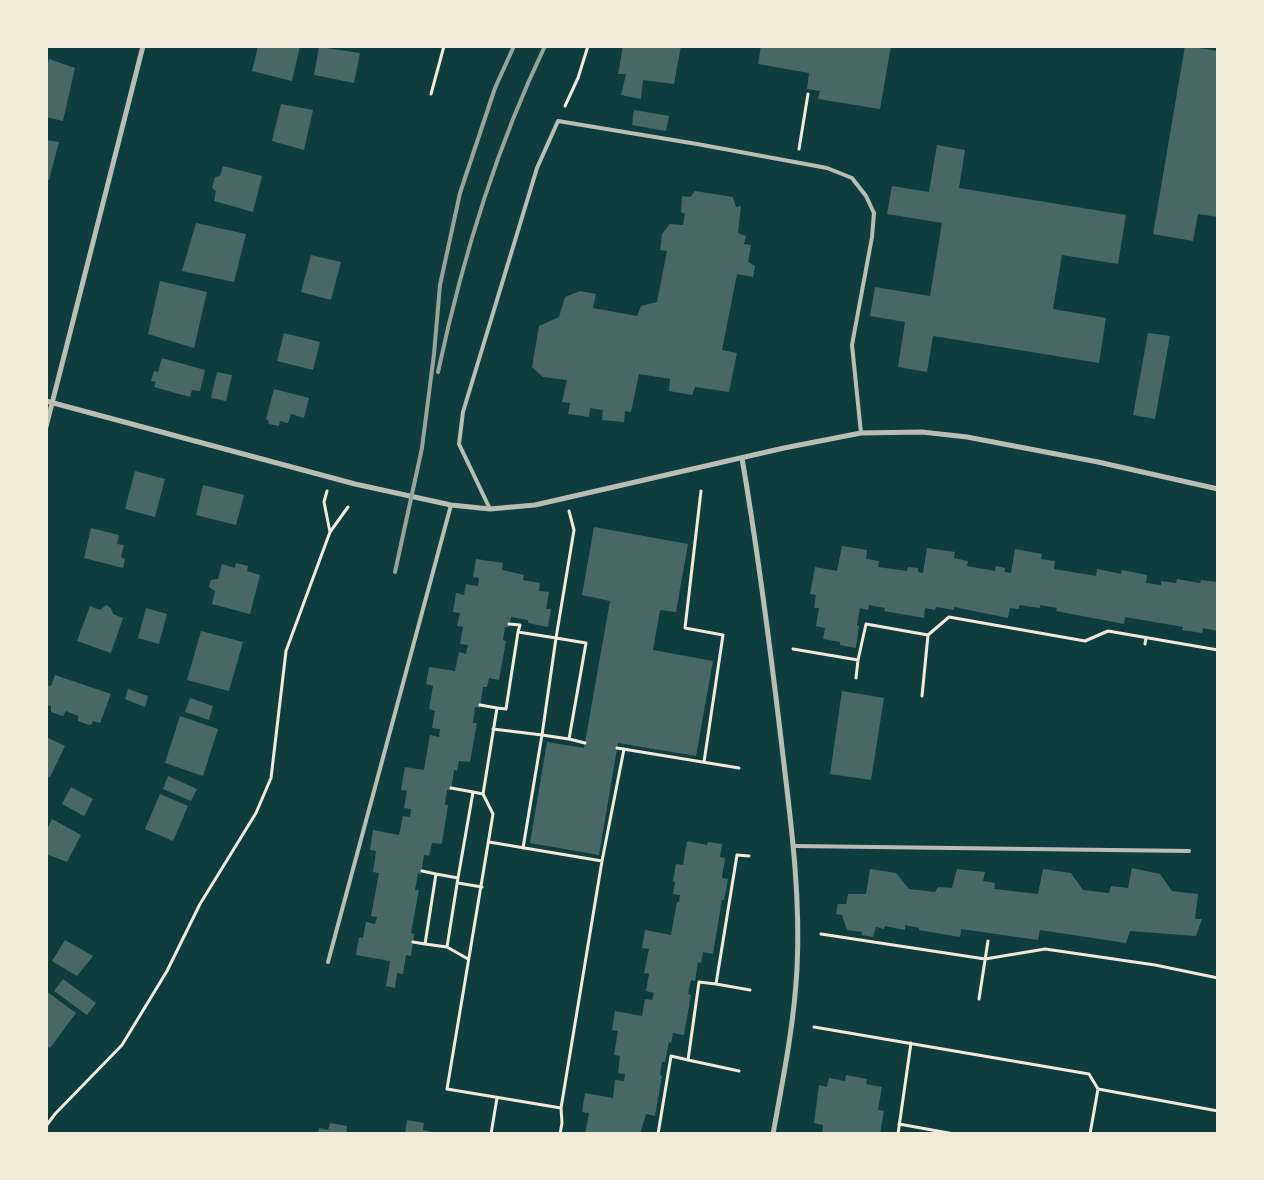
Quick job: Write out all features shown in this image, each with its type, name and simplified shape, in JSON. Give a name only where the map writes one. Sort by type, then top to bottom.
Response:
[{"type":"street","points":[[46,427],[49,402],[143,46]]},
{"type":"street","points":[[49,402],[355,484],[451,505],[490,509],[535,506],[784,448],[861,433],[922,432],[967,437],[1098,462],[1218,489]]},
{"type":"street","points":[[742,458],[772,670],[794,846],[798,934],[793,1024],[773,1134]]},
{"type":"lane","points":[[490,509],[459,444],[463,412],[537,168],[558,121],[797,162],[827,168],[852,178],[866,196],[874,213],[872,237],[852,345],[861,433]]},
{"type":"lane","points":[[328,962],[451,505]]},
{"type":"lane","points":[[794,846],[1189,851]]},
{"type":"path","points":[[431,94],[444,46]]},
{"type":"path","points":[[558,121],[578,78],[588,46]]},
{"type":"path","points":[[797,162],[808,94]]},
{"type":"path","points":[[701,491],[684,628],[723,635],[704,762]]},
{"type":"path","points":[[524,848],[574,530],[565,498]]},
{"type":"path","points":[[324,502],[330,532]]},
{"type":"path","points":[[46,1126],[55,1114],[122,1045],[167,971],[200,904],[256,813],[271,778],[286,651],[330,532],[348,508]]},
{"type":"path","points":[[922,696],[928,634],[949,617],[1085,641],[1108,631],[1218,650]]},
{"type":"path","points":[[480,705],[506,709],[520,625],[510,624]]},
{"type":"path","points":[[856,678],[866,624],[928,634]]},
{"type":"path","points":[[518,632],[586,643],[569,739]]},
{"type":"path","points":[[1145,644],[1146,638]]},
{"type":"path","points":[[793,649],[858,660]]},
{"type":"path","points":[[497,708],[482,794],[493,814],[447,1089],[560,1108]]},
{"type":"path","points":[[494,729],[585,742]]},
{"type":"path","points":[[617,748],[739,768]]},
{"type":"path","points":[[560,1134],[562,1123],[560,1108],[602,861],[624,749]]},
{"type":"path","points":[[451,788],[482,794]]},
{"type":"path","points":[[447,947],[473,792]]},
{"type":"path","points":[[489,842],[602,861]]},
{"type":"path","points":[[716,984],[738,856],[749,856]]},
{"type":"path","points":[[422,871],[458,878]]},
{"type":"path","points":[[425,944],[436,874]]},
{"type":"path","points":[[458,883],[482,886]]},
{"type":"path","points":[[821,934],[985,959],[1045,949],[1155,965],[1218,978]]},
{"type":"path","points":[[979,999],[988,941]]},
{"type":"path","points":[[413,942],[447,947],[468,959]]},
{"type":"path","points":[[688,1060],[699,982],[750,990]]},
{"type":"path","points":[[814,1027],[1089,1074],[1098,1089],[1090,1134]]},
{"type":"path","points":[[898,1134],[911,1043]]},
{"type":"path","points":[[658,1134],[671,1056],[739,1071]]},
{"type":"path","points":[[1098,1089],[1218,1111]]},
{"type":"path","points":[[491,1134],[497,1098]]},
{"type":"path","points":[[899,1124],[954,1134]]},
{"type":"building","points":[[258,46],[300,46],[292,81],[252,71]]},
{"type":"building","points":[[623,46],[681,46],[674,84],[643,80],[641,99],[621,95],[626,74],[618,74]]},
{"type":"building","points":[[761,46],[891,46],[880,109],[818,99],[820,91],[807,89],[809,73],[758,64]]},
{"type":"building","points":[[1185,46],[1218,51],[1218,217],[1198,214],[1193,241],[1153,234]]},
{"type":"building","points":[[319,47],[360,53],[354,83],[314,75]]},
{"type":"building","points":[[49,59],[75,68],[63,121],[46,117],[46,68]]},
{"type":"building","points":[[281,104],[313,110],[304,150],[272,141]]},
{"type":"building","points":[[634,110],[669,116],[666,131],[632,125]]},
{"type":"building","points":[[46,140],[59,142],[49,180],[46,180]]},
{"type":"building","points":[[937,145],[965,150],[959,188],[1126,215],[1118,264],[1062,255],[1053,309],[1106,318],[1099,363],[933,336],[927,372],[898,367],[905,322],[870,316],[875,287],[930,296],[942,223],[887,214],[892,186],[929,192]]},
{"type":"building","points":[[223,166],[262,176],[253,212],[214,201],[216,191],[212,188],[215,177],[220,176]]},
{"type":"building","points":[[695,191],[733,197],[736,207],[741,206],[738,233],[746,236],[744,244],[751,245],[748,262],[755,266],[753,277],[737,274],[722,350],[737,353],[729,392],[695,387],[692,395],[669,391],[670,379],[639,374],[631,412],[625,411],[624,422],[602,420],[603,410],[590,408],[589,417],[568,414],[570,403],[562,402],[567,380],[543,377],[532,367],[539,326],[559,317],[565,297],[580,291],[596,294],[593,308],[637,316],[641,306],[657,302],[667,251],[660,250],[662,234],[670,224],[683,225],[685,214],[681,212],[682,196],[690,197]]},
{"type":"building","points":[[196,223],[246,234],[234,282],[182,271]]},
{"type":"building","points":[[311,255],[341,262],[331,300],[301,292]]},
{"type":"building","points":[[160,281],[207,292],[194,348],[148,334]]},
{"type":"building","points":[[284,333],[320,342],[313,370],[277,361]]},
{"type":"building","points":[[1148,333],[1170,336],[1155,419],[1133,415]]},
{"type":"building","points":[[162,358],[205,370],[200,391],[192,390],[190,397],[154,387],[156,382],[151,381],[154,371],[158,372]]},
{"type":"building","points":[[217,372],[232,375],[226,401],[211,398]]},
{"type":"building","points":[[274,389],[309,398],[304,418],[291,414],[288,423],[280,421],[279,426],[269,424],[266,419]]},
{"type":"building","points":[[135,471],[165,479],[155,517],[125,509]]},
{"type":"building","points":[[203,485],[244,495],[236,525],[196,515]]},
{"type":"building","points":[[594,527],[688,544],[676,612],[660,610],[653,650],[713,661],[696,756],[618,743],[599,855],[530,843],[547,742],[584,748],[610,601],[582,595]]},
{"type":"building","points":[[91,528],[119,535],[117,544],[124,545],[121,557],[125,559],[123,568],[84,558]]},
{"type":"building","points":[[842,546],[867,550],[866,559],[879,561],[878,567],[907,571],[908,567],[918,568],[918,572],[923,573],[927,548],[955,552],[954,558],[968,561],[967,566],[995,571],[996,566],[1005,568],[1005,572],[1011,573],[1015,549],[1042,554],[1041,559],[1055,561],[1054,569],[1096,576],[1097,569],[1121,574],[1122,570],[1147,575],[1146,583],[1161,585],[1161,581],[1176,583],[1177,579],[1200,583],[1201,580],[1218,582],[1218,631],[1203,628],[1202,633],[1182,630],[1183,627],[1125,617],[1124,624],[1056,611],[1057,608],[1040,605],[1040,608],[1019,605],[1019,609],[1010,608],[1008,618],[954,607],[954,610],[936,607],[935,610],[925,608],[924,618],[884,611],[885,608],[869,605],[868,610],[860,608],[856,648],[840,645],[840,642],[823,639],[825,628],[816,626],[819,608],[814,608],[816,595],[810,594],[815,567],[837,571]]},
{"type":"building","points":[[476,559],[503,563],[502,570],[524,575],[523,580],[540,583],[539,591],[549,592],[546,609],[551,609],[548,627],[528,623],[528,620],[511,617],[509,627],[505,627],[503,640],[506,641],[499,680],[489,678],[487,687],[483,687],[480,708],[475,707],[473,723],[477,723],[470,762],[459,761],[457,771],[454,770],[451,790],[447,790],[445,805],[448,805],[442,844],[432,843],[429,856],[424,855],[421,874],[418,873],[415,890],[419,890],[411,933],[414,934],[411,956],[406,955],[403,974],[397,973],[395,988],[386,986],[390,961],[356,955],[359,937],[363,938],[366,922],[375,924],[377,917],[371,916],[379,873],[373,872],[376,851],[370,850],[373,830],[399,835],[403,816],[410,817],[411,809],[404,808],[407,791],[401,790],[405,767],[424,770],[430,735],[439,737],[440,729],[432,728],[435,711],[429,709],[433,686],[426,684],[429,667],[455,671],[459,652],[466,654],[468,645],[460,644],[463,627],[457,626],[460,613],[453,612],[456,593],[464,595],[466,584],[478,586],[479,578],[473,577]]},
{"type":"building","points":[[236,563],[248,566],[247,571],[260,575],[250,614],[212,604],[215,591],[209,587],[211,580],[218,579],[222,564],[235,568]]},
{"type":"building","points":[[106,605],[111,608],[113,614],[123,618],[111,653],[77,641],[90,606],[100,610]]},
{"type":"building","points":[[146,608],[167,614],[159,644],[138,638]]},
{"type":"building","points":[[201,631],[243,642],[229,691],[187,680]]},
{"type":"building","points":[[55,675],[111,694],[100,723],[93,721],[89,725],[78,721],[78,716],[66,711],[63,716],[51,712],[51,706],[46,705],[46,685],[51,686]]},
{"type":"building","points":[[128,689],[148,696],[145,707],[125,699]]},
{"type":"building","points":[[842,691],[884,698],[871,780],[830,774]]},
{"type":"building","points":[[190,698],[213,706],[209,720],[185,712]]},
{"type":"building","points":[[180,716],[218,729],[203,776],[165,763]]},
{"type":"building","points":[[46,737],[65,746],[50,777],[46,776]]},
{"type":"building","points":[[168,776],[197,789],[191,801],[163,789]]},
{"type":"building","points":[[71,787],[93,799],[84,816],[62,804]]},
{"type":"building","points":[[160,794],[188,806],[173,841],[145,829]]},
{"type":"building","points":[[52,819],[81,835],[67,862],[46,854],[46,831]]},
{"type":"building","points":[[687,841],[707,845],[708,842],[722,844],[720,857],[725,858],[722,878],[728,879],[724,900],[722,900],[713,954],[703,952],[701,963],[698,962],[695,981],[691,980],[688,994],[691,995],[684,1035],[673,1033],[671,1043],[669,1042],[665,1062],[662,1062],[660,1075],[662,1076],[655,1116],[646,1114],[640,1134],[585,1134],[589,1113],[582,1112],[585,1093],[613,1098],[615,1080],[624,1081],[625,1074],[618,1073],[620,1056],[614,1055],[618,1031],[612,1030],[615,1011],[642,1016],[645,999],[652,1000],[654,993],[646,991],[649,974],[644,973],[649,949],[642,948],[645,930],[671,935],[680,895],[673,894],[675,882],[673,881],[676,864],[683,865]]},
{"type":"building","points":[[1132,868],[1160,874],[1172,891],[1198,894],[1195,919],[1202,919],[1196,936],[1130,931],[1126,943],[1040,930],[1038,940],[961,929],[960,937],[919,930],[919,928],[905,925],[905,930],[885,926],[884,929],[876,927],[873,937],[862,935],[862,932],[847,930],[842,915],[836,914],[838,904],[846,904],[848,894],[866,894],[870,869],[896,873],[909,889],[935,892],[938,887],[952,888],[957,869],[985,872],[983,881],[995,883],[994,889],[1038,894],[1043,869],[1071,873],[1083,890],[1109,893],[1111,886],[1128,888]]},
{"type":"building","points":[[65,940],[93,956],[77,976],[52,961]]},
{"type":"building","points":[[63,979],[96,1003],[87,1015],[54,991]]},
{"type":"building","points":[[46,991],[76,1013],[50,1048],[46,1045]]},
{"type":"building","points":[[846,1075],[867,1079],[866,1084],[882,1087],[878,1110],[884,1111],[880,1134],[822,1134],[823,1125],[814,1123],[819,1085],[827,1087],[829,1078],[845,1081]]},
{"type":"building","points":[[407,1120],[424,1123],[423,1130],[440,1134],[405,1134]]},
{"type":"building","points":[[330,1123],[347,1126],[346,1134],[318,1134],[319,1128],[328,1130]]},
{"type":"railway","points":[[395,572],[422,448],[434,354],[440,285],[460,193],[495,88],[514,46]]},
{"type":"railway","points":[[438,372],[458,288],[482,206],[511,125],[545,46]]}]
